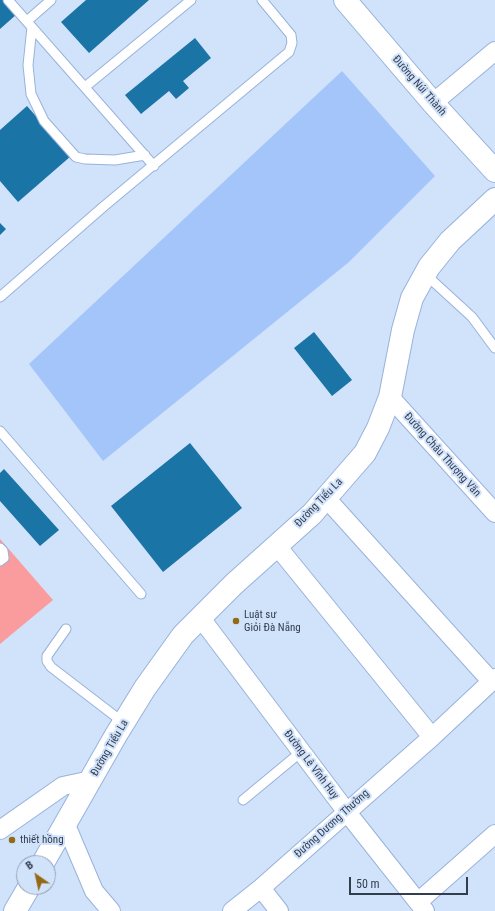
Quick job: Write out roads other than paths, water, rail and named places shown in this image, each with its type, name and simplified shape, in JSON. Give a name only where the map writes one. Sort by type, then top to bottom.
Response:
[{"type":"main road","name":"Đường Núi Thành","points":[[353,3],[433,103],[495,171]]},
{"type":"main road","name":"Đường Tiểu La","points":[[48,855],[145,688],[183,635],[200,617],[277,546],[326,498],[365,453],[378,428],[390,397],[403,330],[412,298],[425,274],[450,241],[495,199]]},
{"type":"main road","points":[[15,911],[24,895]]},
{"type":"street","points":[[433,103],[495,51]]},
{"type":"street","name":"Đường Châu Thượng Văn","points":[[390,397],[495,513]]},
{"type":"street","name":"Đường Dương Thường","points":[[232,911],[261,888],[346,811],[432,737],[493,679],[326,498]]},
{"type":"street","points":[[277,546],[432,737]]},
{"type":"street","name":"Đường Lê Vĩnh Huy","points":[[200,617],[301,752],[421,907]]},
{"type":"street","name":"Đường Tiểu La","points":[[0,830],[63,786],[91,780]]},
{"type":"street","points":[[66,825],[94,891],[110,911]]},
{"type":"street","points":[[421,907],[495,834]]},
{"type":"street","points":[[261,888],[279,911]]},
{"type":"lane","points":[[8,0],[154,166]]},
{"type":"lane","points":[[51,0],[29,24],[28,65],[32,94],[44,121],[76,157],[85,159],[115,160],[145,155]]},
{"type":"lane","points":[[85,86],[191,0]]},
{"type":"lane","points":[[0,297],[103,207],[290,52],[292,43],[291,35],[262,0]]},
{"type":"lane","points":[[425,274],[472,317],[495,348]]},
{"type":"lane","points":[[0,430],[141,594]]},
{"type":"lane","points":[[0,548],[3,551],[4,558],[0,561]]},
{"type":"lane","points":[[66,629],[47,656],[47,661],[51,667],[124,723]]},
{"type":"lane","points":[[243,800],[301,752]]},
{"type":"water","points":[[342,71],[435,176],[349,262],[103,461],[29,364]]},
{"type":"place","name":"Luật sư Giỏi Đà Nẵng","points":[[236,621]]},
{"type":"place","name":"thiết hồng","points":[[12,840]]}]
